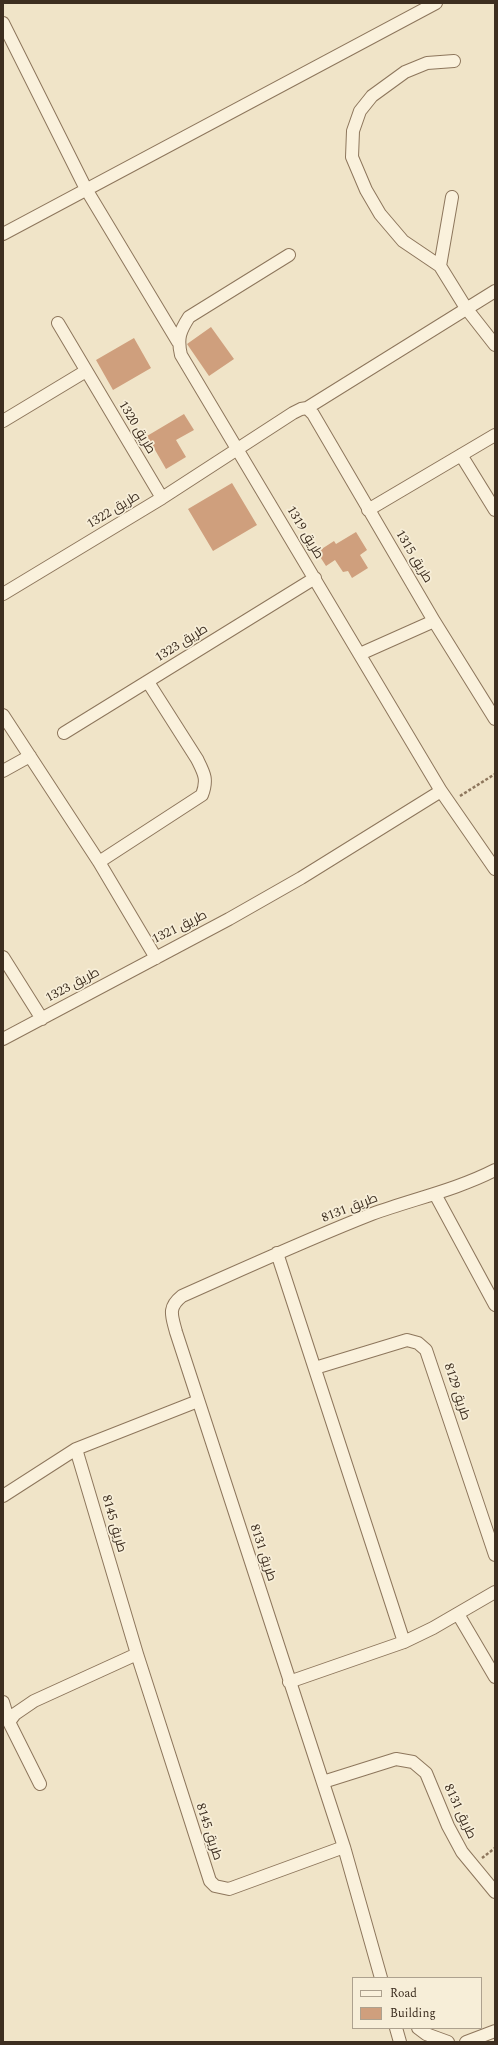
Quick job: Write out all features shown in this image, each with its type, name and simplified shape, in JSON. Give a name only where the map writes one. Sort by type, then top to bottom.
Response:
[{"type":"street","points":[[3,234],[436,3]]},
{"type":"street","name":"طريق 1319","points":[[3,23],[86,189],[178,342],[180,355],[315,578],[441,791],[492,864]]},
{"type":"street","points":[[454,61],[427,63],[404,72],[372,96],[360,111],[352,131],[352,157],[366,190],[380,214],[403,241],[440,266],[466,308],[495,346]]},
{"type":"street","points":[[440,266],[452,197]]},
{"type":"street","points":[[178,342],[182,328],[189,317],[289,255]]},
{"type":"street","name":"طريق 1322","points":[[3,594],[162,498],[237,448],[301,408],[307,408],[495,291]]},
{"type":"street","name":"طريق 1320","points":[[58,323],[162,498]]},
{"type":"street","points":[[3,421],[86,371]]},
{"type":"street","name":"طريق 1315","points":[[307,408],[313,414],[434,621],[495,719]]},
{"type":"street","points":[[368,510],[495,435]]},
{"type":"street","points":[[461,455],[495,510]]},
{"type":"street","name":"طريق 1323","points":[[64,733],[315,578]]},
{"type":"street","points":[[360,654],[434,621]]},
{"type":"street","points":[[99,862],[202,795],[206,784],[204,772],[197,759],[148,682]]},
{"type":"street","name":"طريق 1321","points":[[3,715],[99,862],[156,958],[301,878],[441,791]]},
{"type":"street","points":[[3,771],[30,756]]},
{"type":"street","points":[[3,957],[42,1019]]},
{"type":"street","name":"طريق 1323","points":[[3,1039],[156,958]]},
{"type":"street","name":"طريق 8131","points":[[381,1977],[344,1847],[176,1332],[171,1315],[172,1306],[182,1296],[277,1253],[371,1215],[435,1194],[495,1170]]},
{"type":"street","points":[[435,1194],[495,1305]]},
{"type":"street","points":[[277,1253],[404,1642]]},
{"type":"street","name":"طريق 8129","points":[[314,1368],[407,1340],[418,1343],[426,1350],[495,1555]]},
{"type":"street","points":[[3,1496],[76,1449],[198,1401]]},
{"type":"street","name":"طريق 8145","points":[[76,1449],[137,1654],[207,1875],[215,1886],[229,1889],[344,1847]]},
{"type":"street","points":[[289,1682],[404,1642],[458,1614],[495,1592]]},
{"type":"street","points":[[458,1614],[495,1677]]},
{"type":"street","points":[[9,1722],[15,1714],[34,1701],[137,1654]]},
{"type":"street","points":[[3,1702],[9,1722],[40,1784]]},
{"type":"street","name":"طريق 8131","points":[[323,1782],[396,1759],[413,1762],[426,1773],[448,1826],[462,1852],[495,1892]]},
{"type":"street","points":[[396,2029],[400,2042]]},
{"type":"street","points":[[419,2029],[426,2034],[448,2042]]},
{"type":"street","points":[[466,2042],[495,2031]]},
{"type":"path","points":[[449,803],[495,774]]},
{"type":"building","points":[[211,327],[234,359],[209,376],[187,344]]},
{"type":"building","points":[[134,338],[151,368],[113,390],[96,360]]},
{"type":"building","points":[[184,414],[194,430],[176,440],[186,457],[166,469],[147,436]]},
{"type":"building","points":[[232,483],[257,525],[213,551],[188,509]]},
{"type":"building","points":[[356,532],[367,550],[360,555],[368,568],[352,578],[348,571],[343,572],[335,560],[326,566],[317,552],[334,541],[336,544]]}]
